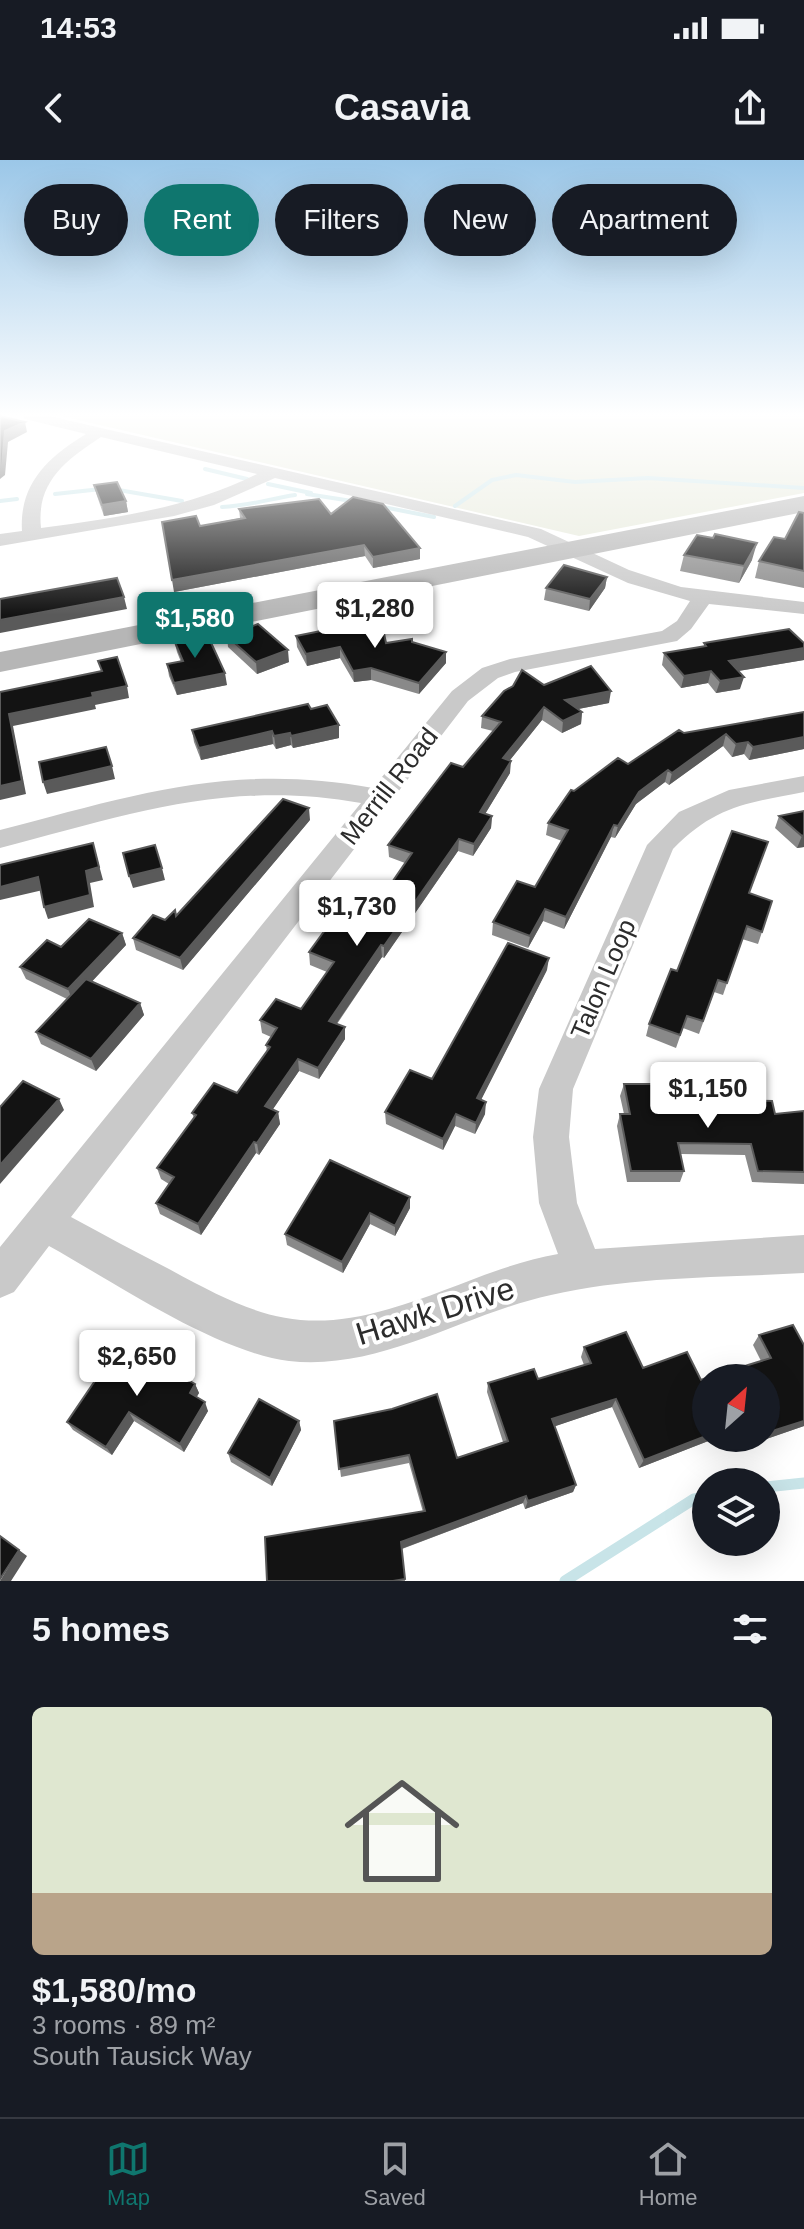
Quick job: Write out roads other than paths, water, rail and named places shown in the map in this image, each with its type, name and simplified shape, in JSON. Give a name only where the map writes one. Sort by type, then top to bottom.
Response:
[{"type":"main road","points":[[0,662],[804,504]]},
{"type":"street","points":[[32,535],[29,508],[39,482]]},
{"type":"street","points":[[0,540],[205,503],[251,482]]},
{"type":"street","points":[[313,482],[534,533],[632,578],[702,599],[804,608]]},
{"type":"street","name":"Merrill Road","points":[[0,1278],[460,696],[490,673],[532,661],[659,640],[678,632],[702,599]]},
{"type":"street","name":"Talon Loop","points":[[584,1270],[558,1203],[551,1137],[556,1089],[661,845],[688,818],[738,796],[804,784]]},
{"type":"street","points":[[0,839],[184,794],[222,788],[298,786],[379,798]]},
{"type":"street","name":"Hawk Drive","points":[[44,1223],[209,1313],[249,1331],[289,1340],[325,1342],[360,1338],[510,1287],[584,1270],[804,1254]]},
{"type":"waterway","points":[[455,506],[489,482]]},
{"type":"waterway","points":[[715,482],[804,488]]},
{"type":"waterway","points":[[268,484],[311,493]]},
{"type":"waterway","points":[[55,494],[101,489]]},
{"type":"waterway","points":[[113,489],[182,501]]},
{"type":"waterway","points":[[307,494],[358,502]]},
{"type":"waterway","points":[[222,507],[295,495]]},
{"type":"waterway","points":[[0,501],[17,499]]},
{"type":"waterway","points":[[378,506],[434,517]]},
{"type":"waterway","points":[[780,1486],[804,1483]]},
{"type":"waterway","points":[[565,1581],[692,1500]]}]
